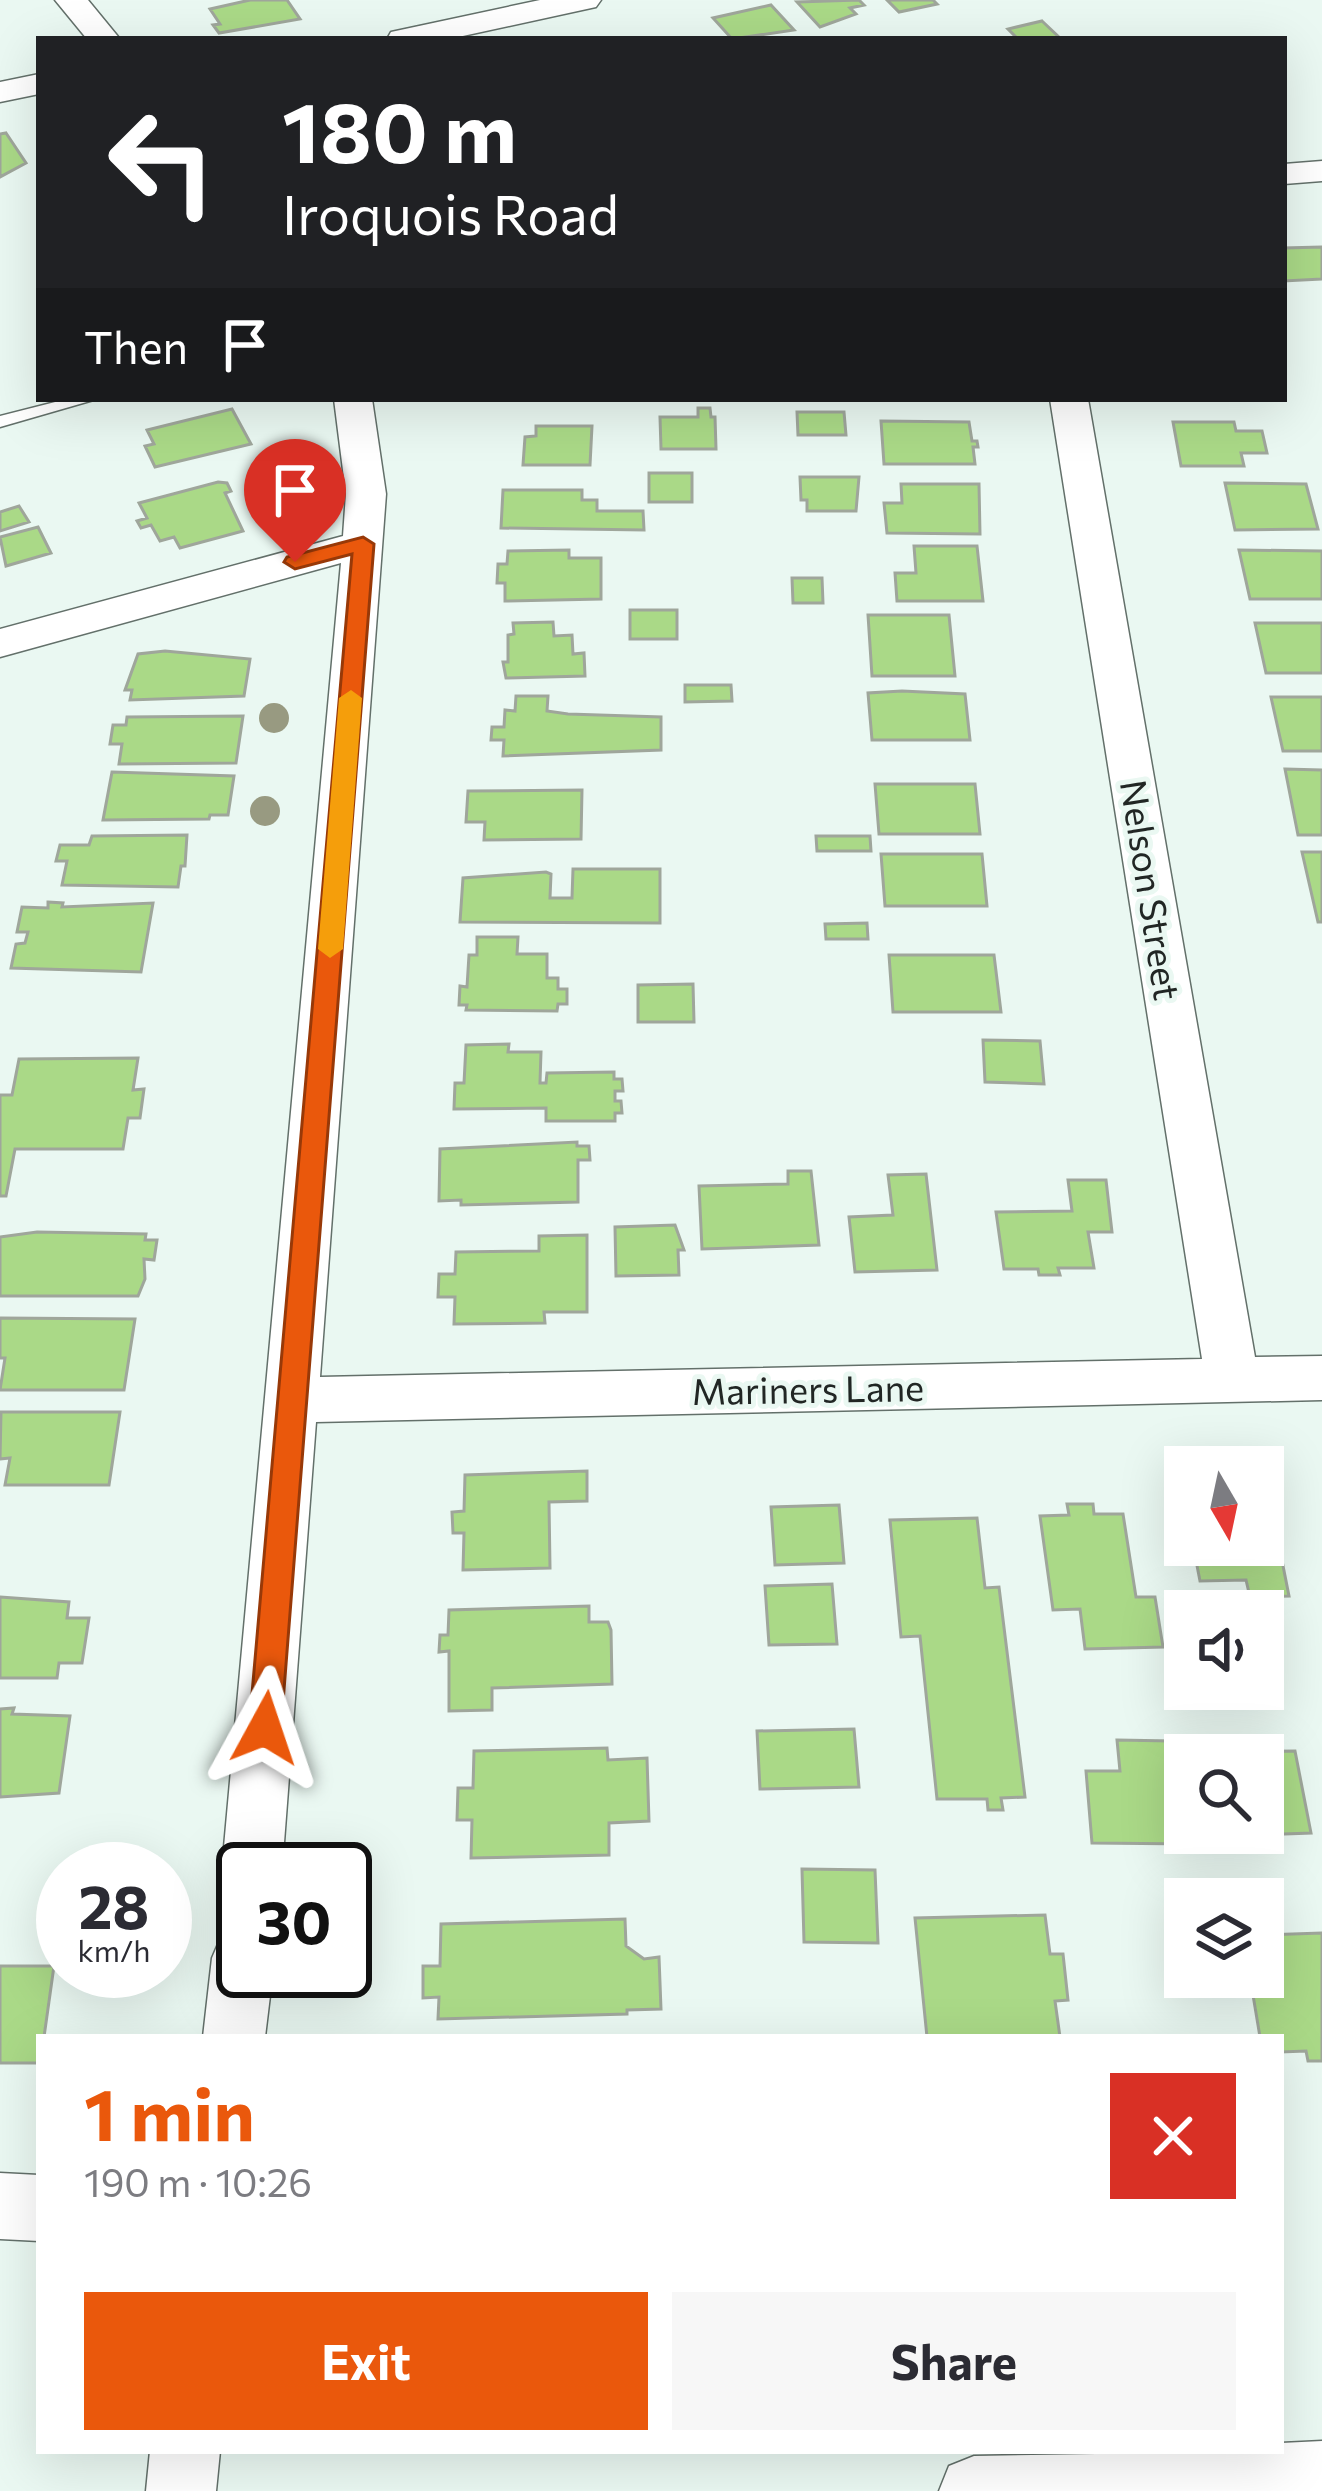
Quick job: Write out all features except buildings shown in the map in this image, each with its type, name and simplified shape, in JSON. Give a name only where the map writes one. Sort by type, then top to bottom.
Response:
[{"type":"street","points":[[71,0],[101,36]]},
{"type":"street","points":[[418,36],[585,0]]},
{"type":"street","points":[[0,92],[36,85]]},
{"type":"street","points":[[1287,174],[1322,171]]},
{"type":"street","points":[[254,1842],[363,544],[366,494],[352,402]]},
{"type":"street","name":"Nelson Street","points":[[1069,402],[1232,1380]]},
{"type":"street","points":[[0,643],[363,544]]},
{"type":"street","name":"Mariners Lane","points":[[294,1400],[1322,1378]]},
{"type":"street","points":[[234,2034],[238,1998]]},
{"type":"street","points":[[0,2206],[36,2208]]},
{"type":"street","points":[[181,2491],[185,2454]]},
{"type":"street","points":[[974,2491],[1322,2476]]},
{"type":"lane","points":[[0,422],[77,402]]},
{"type":"slow traffic","points":[[330,949],[351,698]]},
{"type":"route","points":[[265,1728],[363,544],[295,562]]}]
